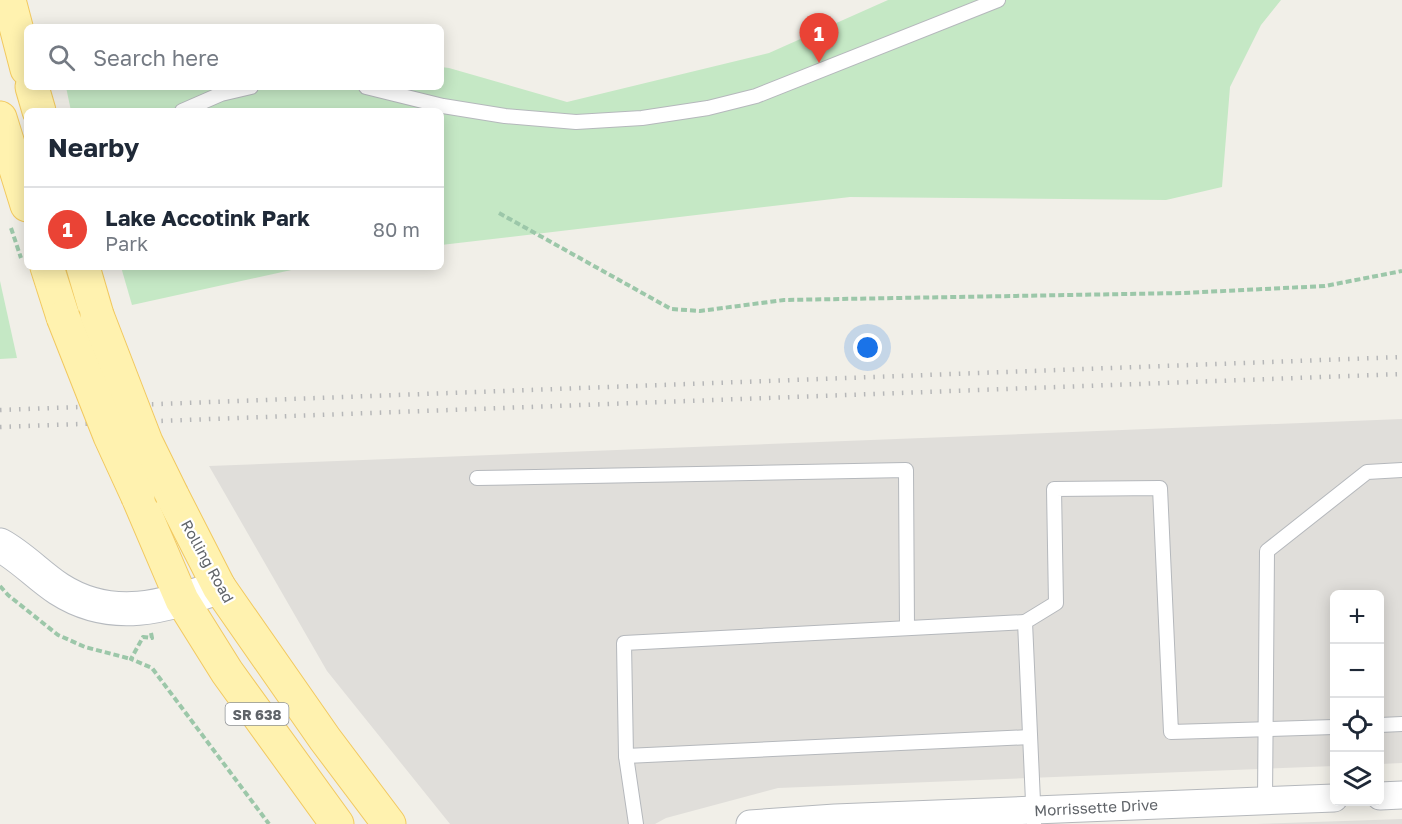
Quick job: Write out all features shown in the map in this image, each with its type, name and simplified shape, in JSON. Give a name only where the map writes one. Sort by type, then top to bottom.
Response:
[{"type":"main road","points":[[9,0],[24,58]]},
{"type":"main road","points":[[33,90],[38,108]]},
{"type":"main road","points":[[0,118],[18,213]]},
{"type":"main road","name":"SR 638","points":[[38,270],[63,317],[106,426],[182,600],[227,672],[337,824]]},
{"type":"main road","name":"Rolling Road","points":[[84,270],[97,315],[146,442],[219,587],[325,739],[389,824]]},
{"type":"street","points":[[0,545],[11,551],[60,590],[92,605],[118,609],[148,607],[182,600],[219,587]]},
{"type":"street","points":[[1384,796],[1402,795]]},
{"type":"street","name":"Morrissette Drive","points":[[750,824],[835,818],[1034,817],[1265,800],[1330,798]]},
{"type":"lane","points":[[378,90],[443,106],[505,116],[576,122],[653,116],[708,108],[756,96],[998,0]]},
{"type":"lane","points":[[189,108],[221,94],[238,90]]},
{"type":"lane","points":[[477,478],[906,470],[907,628]]},
{"type":"lane","points":[[1265,800],[1267,550],[1366,472],[1402,470]]},
{"type":"lane","points":[[636,824],[626,756],[624,643],[1025,622],[1056,603],[1054,489],[1160,488],[1171,732],[1330,727]]},
{"type":"lane","points":[[1025,622],[1034,817]]},
{"type":"lane","points":[[1384,725],[1402,724]]},
{"type":"lane","points":[[626,756],[1030,737]]},
{"type":"path","points":[[18,213],[24,231]]},
{"type":"path","points":[[499,213],[671,309],[700,311],[784,300],[1183,293],[1325,286],[1402,272]]},
{"type":"path","points":[[0,586],[58,635],[85,647],[131,659],[152,669],[269,824]]},
{"type":"path","points":[[131,659],[143,637],[152,638],[148,607]]},
{"type":"shaded area","points":[[1402,419],[1402,763],[1384,764],[1384,590],[1330,590],[1330,766],[778,788],[666,818],[655,824],[450,824],[327,671],[209,466]]},
{"type":"shaded area","points":[[1402,819],[1402,824],[1256,824]]},
{"type":"green space","points":[[888,0],[1281,0],[1261,25],[1230,87],[1222,187],[1166,200],[850,197],[444,245],[444,108],[70,108],[67,90],[444,90],[444,67],[567,102],[769,53]]},
{"type":"green space","points":[[122,270],[291,270],[132,305]]},
{"type":"green space","points":[[0,281],[17,358],[0,359]]},
{"type":"railway","points":[[0,410],[1402,357]]},
{"type":"railway","points":[[0,427],[1402,374]]},
{"type":"place","name":"Lake Accotink Park","points":[[819,63]]}]
